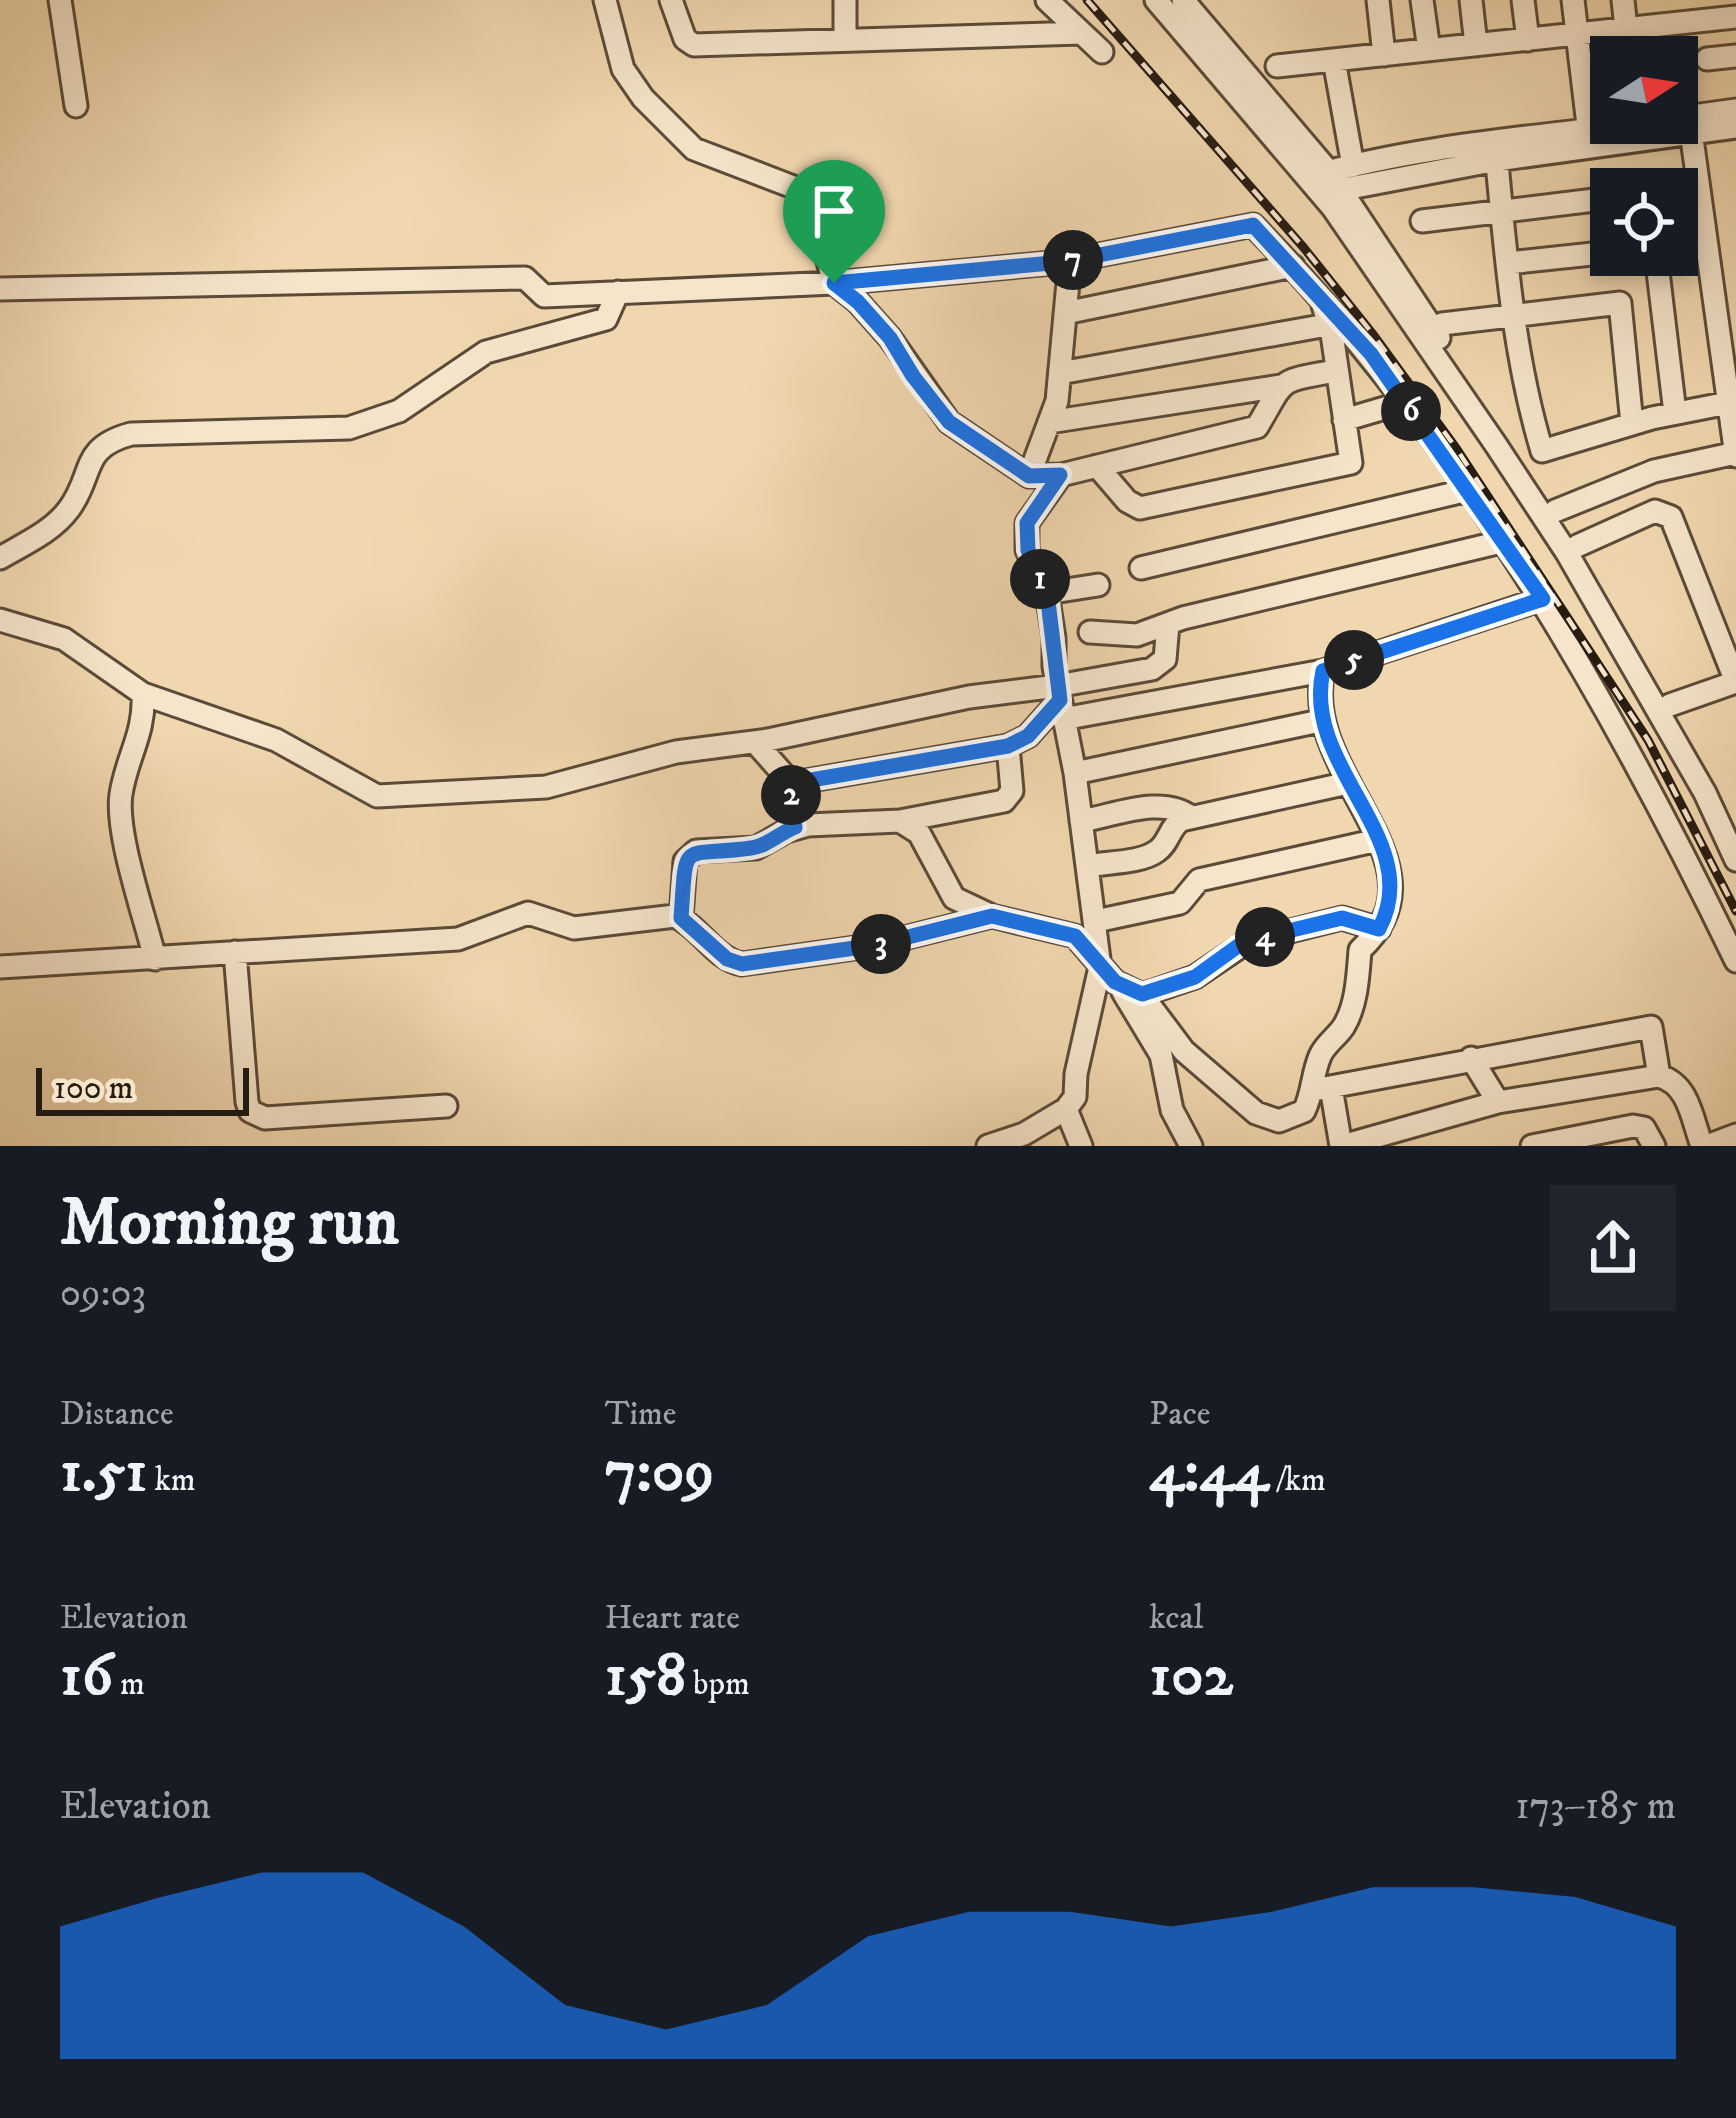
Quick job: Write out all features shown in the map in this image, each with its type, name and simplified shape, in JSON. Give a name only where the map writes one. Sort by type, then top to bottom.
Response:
[{"type":"street","points":[[60,0],[76,106]]},
{"type":"street","points":[[604,0],[622,69],[643,98],[694,149],[801,190],[812,204],[834,283],[890,338],[949,422],[1029,476],[1060,475],[1257,427],[1271,396],[1288,380],[1335,371]]},
{"type":"street","points":[[671,0],[685,40],[694,45],[1082,33]]},
{"type":"street","points":[[845,0],[845,40]]},
{"type":"street","points":[[1047,0],[1102,52]]},
{"type":"street","points":[[1156,0],[1325,183],[1567,553],[1705,793],[1736,860]]},
{"type":"street","points":[[1183,0],[1325,183],[1555,512],[1736,826]]},
{"type":"street","points":[[1378,0],[1384,55]]},
{"type":"street","points":[[1422,0],[1429,50]]},
{"type":"street","points":[[1471,0],[1476,45]]},
{"type":"street","points":[[1523,0],[1528,40]]},
{"type":"street","points":[[1325,183],[1353,166],[1589,139],[1573,0]]},
{"type":"street","points":[[1623,0],[1627,36]]},
{"type":"street","points":[[1277,66],[1626,29],[1679,11],[1733,11]]},
{"type":"street","points":[[1707,59],[1736,56]]},
{"type":"street","points":[[1334,60],[1353,166]]},
{"type":"street","points":[[1698,120],[1736,110]]},
{"type":"street","points":[[1698,124],[1736,128]]},
{"type":"street","points":[[1555,512],[1654,471],[1736,450],[1725,291],[1706,243],[1690,144]]},
{"type":"street","points":[[1325,183],[1496,151]]},
{"type":"street","points":[[1496,151],[1514,316],[1542,451]]},
{"type":"street","points":[[1421,221],[1590,200]]},
{"type":"street","points":[[0,289],[526,278],[544,296],[834,283],[1070,261],[1253,225],[1319,293],[1405,402],[1543,599],[1736,962]]},
{"type":"street","points":[[1698,244],[1706,243]]},
{"type":"street","points":[[1508,263],[1590,254]]},
{"type":"street","points":[[1029,476],[1058,401],[1070,261]]},
{"type":"street","points":[[1065,313],[1293,266]]},
{"type":"street","points":[[1659,276],[1676,413]]},
{"type":"street","points":[[0,558],[47,531],[71,507],[92,456],[110,440],[131,434],[349,428],[400,411],[486,352],[606,319],[619,292]]},
{"type":"street","points":[[1097,466],[1127,501],[1140,508],[1351,463],[1332,334],[1319,293]]},
{"type":"street","points":[[1442,324],[1620,303],[1632,424]]},
{"type":"street","points":[[1060,373],[1327,325]]},
{"type":"street","points":[[1049,422],[1281,386]]},
{"type":"street","points":[[1523,467],[1542,451],[1730,397]]},
{"type":"street","points":[[1344,420],[1405,402]]},
{"type":"street","points":[[988,1146],[1024,1134],[1066,1109],[1075,1097],[1076,1074],[1108,975],[1060,702],[1047,593],[1028,550],[1027,523],[1060,475]]},
{"type":"street","points":[[1141,568],[1468,490]]},
{"type":"street","points":[[1577,546],[1654,511],[1671,517],[1736,682],[1670,705]]},
{"type":"street","points":[[1090,632],[1137,635],[1504,542]]},
{"type":"street","points":[[1047,593],[1098,585]]},
{"type":"street","points":[[0,620],[64,639],[143,694],[276,740],[377,796],[546,788],[676,752],[755,742],[969,697],[1060,702],[1323,671],[1543,599]]},
{"type":"street","points":[[788,784],[1008,746],[1028,736],[1060,702],[1159,666],[1165,659],[1168,624]]},
{"type":"street","points":[[1323,671],[1318,692],[1321,721],[1392,874],[1388,913],[1360,950],[1353,1003],[1344,1026],[1323,1048],[1314,1070],[1341,1146],[1498,1102],[1659,1076],[1676,1081],[1722,1142]]},
{"type":"street","points":[[143,694],[143,727],[122,789],[121,814],[155,959]]},
{"type":"street","points":[[1076,773],[1321,721]]},
{"type":"street","points":[[755,742],[788,784],[795,827]]},
{"type":"street","points":[[681,918],[685,861],[691,854],[756,848],[795,827],[900,821],[1004,801],[1012,791],[1008,746]]},
{"type":"street","points":[[1088,866],[1153,854],[1166,842],[1173,826],[1192,818],[1348,783]]},
{"type":"street","points":[[1082,821],[1164,806],[1180,808],[1192,818]]},
{"type":"street","points":[[900,821],[919,833],[954,898],[992,916],[1075,936],[1133,1004],[1160,1055],[1172,1110],[1191,1146]]},
{"type":"street","points":[[1096,921],[1180,903],[1199,880],[1378,840]]},
{"type":"street","points":[[0,967],[467,938],[528,913],[574,928],[681,918],[727,959],[742,964],[876,945],[992,916]]},
{"type":"street","points":[[1142,994],[1195,977],[1238,946],[1259,938],[1342,918],[1379,929]]},
{"type":"street","points":[[236,952],[247,1102],[256,1115],[446,1106]]},
{"type":"street","points":[[1108,975],[1142,994],[1184,1051],[1256,1113],[1279,1121],[1304,1111],[1323,1089],[1651,1027],[1659,1076]]},
{"type":"street","points":[[1471,1058],[1498,1102]]},
{"type":"street","points":[[1066,1109],[1081,1146]]},
{"type":"street","points":[[1532,1146],[1639,1126],[1654,1146]]},
{"type":"railway","points":[[1087,0],[1304,248],[1456,448],[1648,740],[1736,911]]},
{"type":"route","points":[[1253,225],[1371,354],[1543,599],[1323,671],[1318,692],[1321,721],[1340,771],[1370,819],[1392,874],[1388,913],[1379,929],[1342,918],[1259,938],[1238,946],[1195,977],[1142,994],[1115,982],[1075,936],[992,916],[876,945],[742,964],[727,959],[681,918],[685,861],[696,851],[756,848],[795,827],[788,784],[1008,746],[1028,736],[1060,700],[1047,593],[1028,550],[1027,523],[1060,475],[1029,476],[949,422],[890,338],[834,283],[1063,262],[1253,225]]}]
